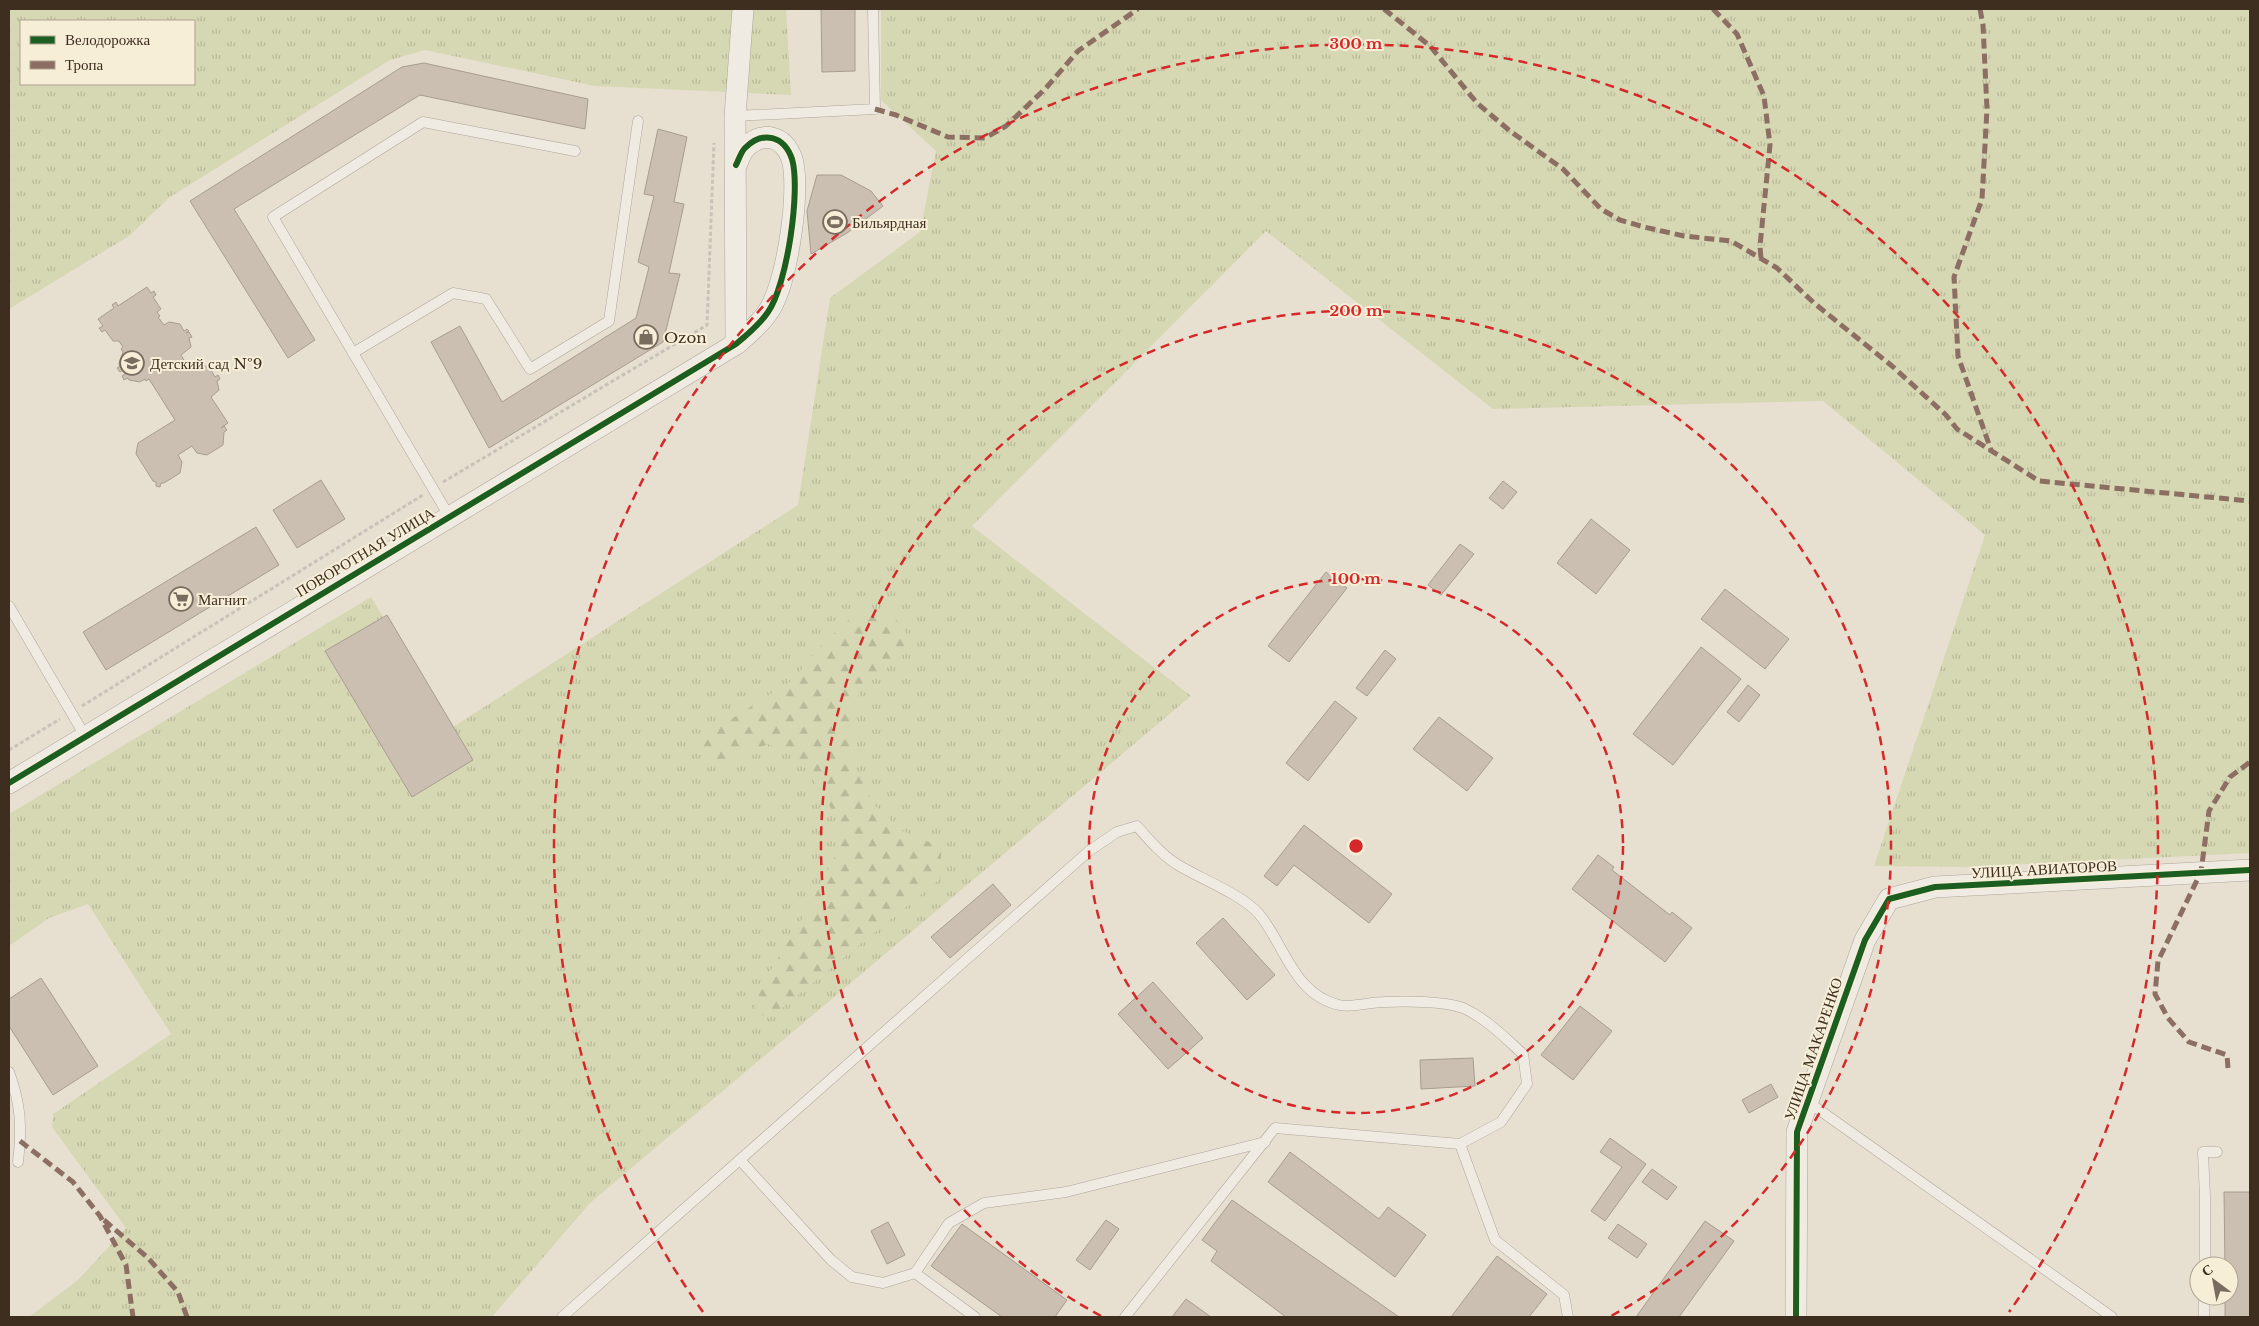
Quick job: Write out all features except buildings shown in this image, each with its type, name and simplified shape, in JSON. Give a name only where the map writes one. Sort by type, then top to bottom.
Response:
[{"type":"street","points":[[736,344],[735,116],[742,9]]},
{"type":"street","name":"ПОВОРОТНАЯ УЛИЦА","points":[[9,783],[736,344],[769,311],[778,289],[790,238],[795,174],[791,158],[784,143],[772,138],[756,140],[744,149],[736,165]]},
{"type":"street","name":"УЛИЦА АВИАТОРОВ","points":[[1865,940],[1889,899],[1935,887],[2250,870]]},
{"type":"street","name":"УЛИЦА МАКАРЕНКО","points":[[1796,1317],[1797,1132],[1865,940]]},
{"type":"lane","points":[[735,116],[875,109],[872,9]]},
{"type":"lane","points":[[353,353],[453,293],[486,299],[530,370],[609,321],[638,121]]},
{"type":"lane","points":[[449,516],[273,217],[423,122],[575,151]]},
{"type":"lane","points":[[9,606],[85,736]]},
{"type":"lane","points":[[562,1317],[1089,851],[1117,832],[1137,826],[1158,849],[1177,864],[1243,901],[1258,913],[1296,977],[1319,996],[1340,1005],[1420,1002],[1463,1008],[1497,1030],[1523,1054],[1527,1084],[1501,1122],[1460,1144],[1275,1128],[1126,1317]]},
{"type":"lane","points":[[9,1072],[17,1093],[22,1128],[18,1162]]},
{"type":"lane","points":[[1808,1102],[2112,1317]]},
{"type":"lane","points":[[740,1160],[831,1260],[852,1277],[883,1283],[915,1273],[949,1223],[984,1203],[1066,1192],[1264,1142]]},
{"type":"lane","points":[[1460,1144],[1494,1240],[1564,1295],[1568,1317]]},
{"type":"lane","points":[[2205,1256],[2203,1152],[2217,1152]]},
{"type":"lane","points":[[915,1273],[975,1317]]},
{"type":"green space","points":[[9,9],[786,9],[791,95],[595,86],[425,50],[390,60],[170,197],[129,236],[9,309]]},
{"type":"green space","points":[[881,9],[2250,9],[2250,853],[1966,867],[1874,866],[1985,535],[1823,401],[1493,409],[1266,231],[972,526],[1191,696],[590,1203],[492,1317],[29,1317],[78,1280],[126,1228],[52,1127],[53,1114],[171,1034],[88,904],[49,918],[9,946],[9,814],[371,597],[450,729],[798,505],[830,298],[920,232],[936,151],[881,100]]},
{"type":"green space","points":[[891,612],[908,636],[900,658],[863,683],[850,720],[851,758],[874,805],[902,831],[941,847],[941,878],[770,1018],[755,1012],[757,993],[811,904],[838,850],[835,815],[799,758],[768,744],[717,765],[703,747],[714,730],[793,680],[822,644],[855,614]]},
{"type":"marked path","points":[[875,109],[896,115],[948,137],[985,138],[1006,126],[1046,88],[1078,51],[1138,9]]},
{"type":"marked path","points":[[1384,9],[1430,46],[1477,103],[1510,131],[1563,169],[1601,209],[1620,220],[1644,227],[1684,236],[1731,241],[1777,268],[1814,303],[1892,366],[1946,415],[1957,429],[2039,481],[2250,501]]},
{"type":"marked path","points":[[1713,9],[1737,34],[1764,96],[1770,145],[1760,246],[1761,259]]},
{"type":"marked path","points":[[1980,9],[1983,25],[1987,109],[1982,199],[1954,277],[1958,356],[1991,450]]},
{"type":"marked path","points":[[2228,1068],[2227,1055],[2189,1042],[2168,1018],[2155,994],[2158,961],[2201,872],[2209,811],[2230,777],[2250,762]]},
{"type":"marked path","points":[[20,1141],[73,1182],[100,1216],[126,1265],[133,1317]]},
{"type":"marked path","points":[[104,1220],[148,1258],[178,1292],[187,1317]]},
{"type":"cycle path","points":[[9,783],[745,337],[768,312],[775,299],[791,237],[795,192],[792,159],[784,145],[772,138],[759,139],[752,142],[741,154],[736,165]]},
{"type":"cycle path","points":[[1796,1317],[1797,1132],[1865,940],[1889,899],[1935,887],[2250,870]]},
{"type":"place","name":"Бильярдная","points":[[835,222]]},
{"type":"place","name":"Ozon","points":[[646,337]]},
{"type":"place","name":"Детский сад №9","points":[[132,363]]},
{"type":"place","name":"Магнит","points":[[181,599]]}]
